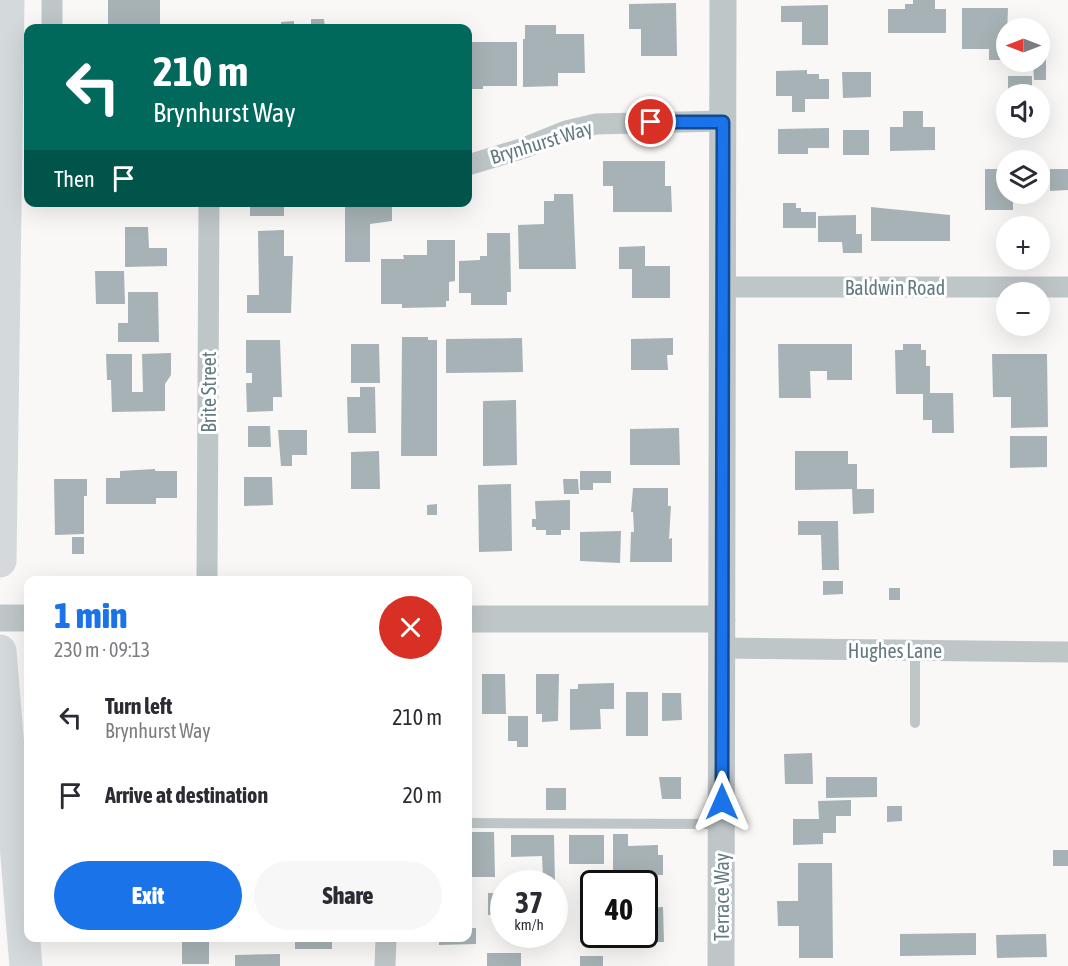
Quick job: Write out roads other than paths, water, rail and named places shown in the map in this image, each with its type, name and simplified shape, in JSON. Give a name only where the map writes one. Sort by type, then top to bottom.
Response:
[{"type":"highway","points":[[0,561],[8,0]]},
{"type":"highway","points":[[0,651],[24,942]]},
{"type":"highway","points":[[24,942],[26,966]]},
{"type":"street","points":[[52,0],[52,24]]},
{"type":"street","name":"Terrace Way","points":[[721,966],[723,0]]},
{"type":"street","name":"Brynhurst Way","points":[[472,164],[524,148],[566,131],[596,124],[723,122]]},
{"type":"street","name":"Brite Street","points":[[207,576],[209,207]]},
{"type":"street","name":"Baldwin Road","points":[[722,287],[1068,288]]},
{"type":"street","points":[[0,618],[24,618]]},
{"type":"street","points":[[472,619],[722,619]]},
{"type":"street","name":"Hughes Lane","points":[[722,648],[1068,652]]},
{"type":"street","points":[[386,942],[386,966]]},
{"type":"lane","points":[[915,650],[915,723]]},
{"type":"lane","points":[[472,823],[722,824]]}]
